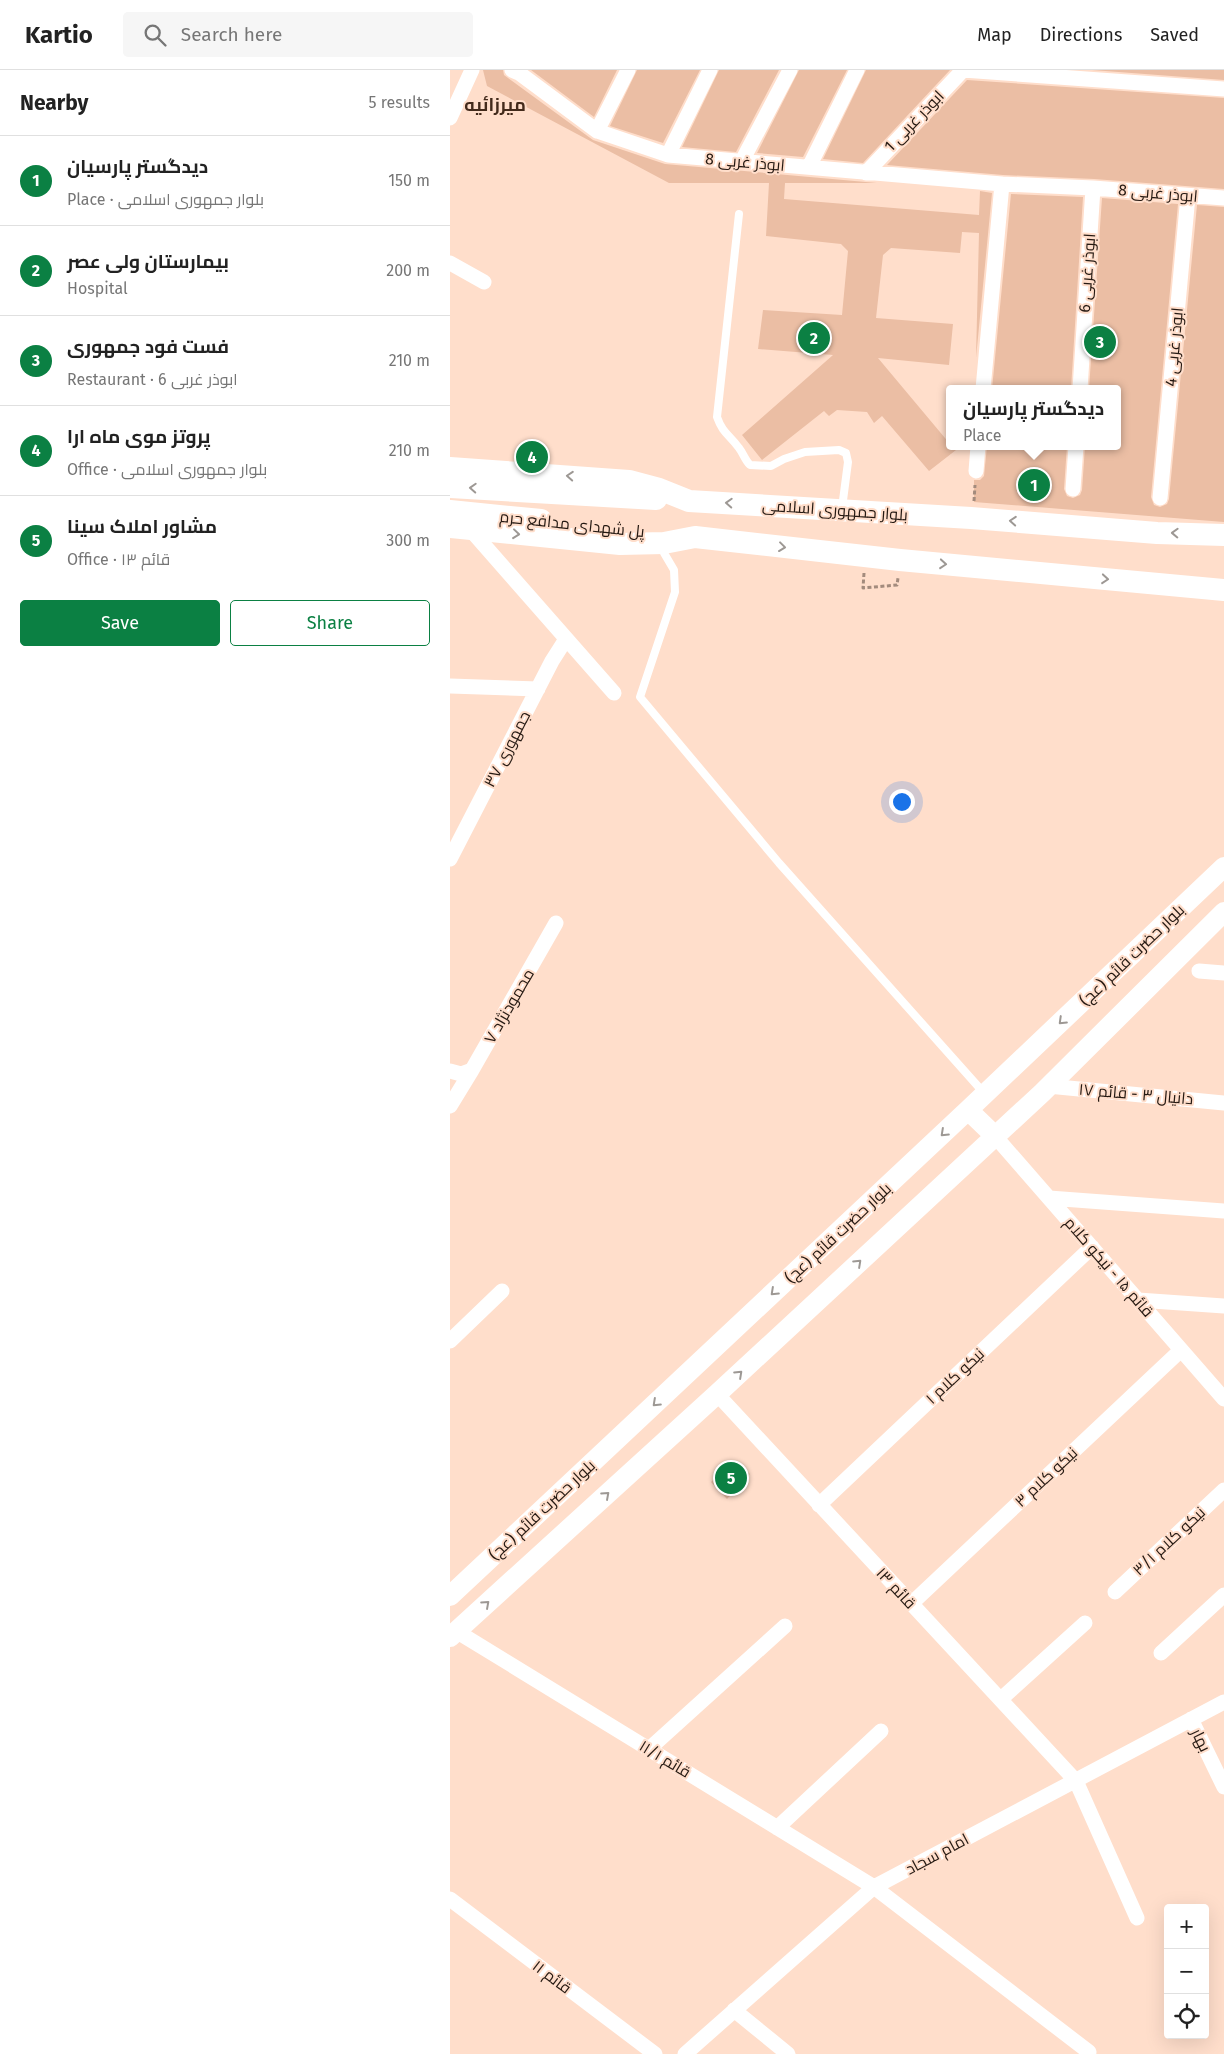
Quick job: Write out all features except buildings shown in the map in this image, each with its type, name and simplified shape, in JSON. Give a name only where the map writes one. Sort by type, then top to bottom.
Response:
[{"type":"main road","name":"بلوار جمهوری اسلامی","points":[[450,468],[629,481],[659,489],[688,501],[971,518],[1157,533],[1224,535]]},
{"type":"main road","name":"پل شهدای مدافع حرم","points":[[450,487],[688,501]]},
{"type":"main road","name":"پل شهدای مدافع حرم","points":[[450,511],[695,537]]},
{"type":"main road","points":[[460,528],[620,544],[664,542],[695,537],[900,560],[1224,590]]},
{"type":"main road","name":"بلوار حضرت قائم (عج)","points":[[450,1596],[985,1095],[1224,867]]},
{"type":"main road","name":"بلوار حضرت قائم (عج)","points":[[452,1632],[717,1394],[1048,1086],[1224,912]]},
{"type":"main road","points":[[968,1110],[994,1135]]},
{"type":"street","points":[[450,118],[472,70]]},
{"type":"street","points":[[597,131],[628,70]]},
{"type":"street","points":[[668,155],[710,70]]},
{"type":"street","points":[[742,162],[790,70]]},
{"type":"street","points":[[809,168],[857,70]]},
{"type":"street","points":[[963,70],[1224,89]]},
{"type":"street","name":"ابوذر غربی 1","points":[[866,172],[963,70]]},
{"type":"street","name":"ابوذر غربی 8","points":[[517,71],[597,131],[668,155],[1002,184],[1092,188],[1224,198]]},
{"type":"street","points":[[983,385],[1002,184]]},
{"type":"street","name":"ابوذر غربی 6","points":[[1080,385],[1092,188]]},
{"type":"street","name":"ابوذر غربی 4","points":[[1160,498],[1188,196]]},
{"type":"street","points":[[450,263],[484,282]]},
{"type":"street","points":[[976,472],[978,450]]},
{"type":"street","points":[[1073,489],[1076,450]]},
{"type":"street","points":[[460,528],[566,639],[614,694]]},
{"type":"street","name":"جمهوری ۳۷","points":[[450,860],[538,689],[566,639]]},
{"type":"street","points":[[450,686],[538,689]]},
{"type":"street","name":"محمودنژاد ۷","points":[[450,1106],[556,923]]},
{"type":"street","points":[[1198,971],[1224,973]]},
{"type":"street","points":[[450,1071],[462,1074],[472,1070]]},
{"type":"street","name":"دانیال ۳ - قائم ۱۷","points":[[1048,1086],[1224,1102]]},
{"type":"street","name":"قائم ۱۵ - نیکو کلام","points":[[994,1135],[1224,1399]]},
{"type":"street","points":[[1049,1198],[1224,1211]]},
{"type":"street","name":"نیکو کلام ۱","points":[[819,1505],[1092,1247]]},
{"type":"street","points":[[450,1341],[502,1290]]},
{"type":"street","points":[[1138,1300],[1224,1306]]},
{"type":"street","name":"نیکو کلام ۳","points":[[911,1604],[1182,1350]]},
{"type":"street","name":"قائم ۱۳","points":[[717,1394],[1076,1781],[1137,1918]]},
{"type":"street","name":"نیکو کلام ۳/۱","points":[[1115,1592],[1224,1490]]},
{"type":"street","points":[[1161,1653],[1224,1595]]},
{"type":"street","points":[[1001,1699],[1085,1623]]},
{"type":"street","points":[[649,1749],[784,1626]]},
{"type":"street","name":"قائم ۱۱/۱","points":[[452,1632],[649,1749],[874,1887],[1089,2052]]},
{"type":"street","name":"امام سجاد","points":[[685,2054],[874,1887],[1224,1702]]},
{"type":"street","name":"بهار","points":[[1191,1719],[1224,1787]]},
{"type":"street","points":[[777,1828],[881,1731]]},
{"type":"street","name":"قائم ۱۱","points":[[450,1900],[655,2054]]},
{"type":"street","points":[[734,2010],[788,2054]]},
{"type":"lane","points":[[739,214],[717,417],[721,430],[740,450],[750,465],[771,466],[784,459],[805,452],[839,450],[846,453],[848,462],[842,510]]},
{"type":"lane","points":[[664,542],[664,553],[674,570],[675,592],[640,697],[779,863],[985,1095]]},
{"type":"path","points":[[971,518],[976,472]]},
{"type":"path","points":[[863,588],[897,585]]},
{"type":"place","name":"بیمارستان ولی عصر","points":[[814,338]]},
{"type":"place","name":"فست فود جمهوری","points":[[1100,342]]},
{"type":"place","name":"پروتز موی ماه ارا","points":[[532,457]]},
{"type":"place","name":"دیدگستر پارسیان","points":[[1034,485]]},
{"type":"place","name":"مشاور املاک سینا","points":[[731,1478]]},
{"type":"district","name":"میرزائیه","points":[[495,105]]}]
